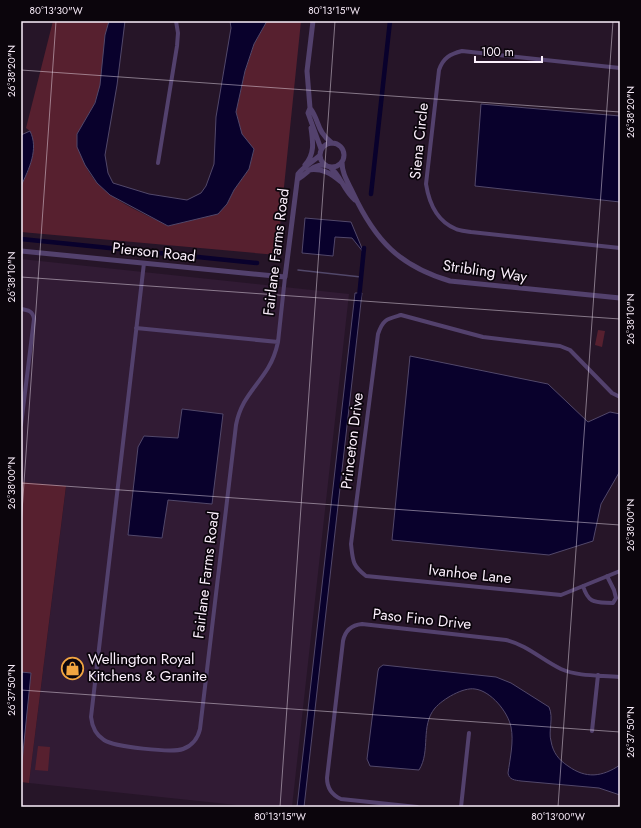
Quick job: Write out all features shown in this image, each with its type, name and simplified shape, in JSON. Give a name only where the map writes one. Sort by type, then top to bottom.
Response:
[{"type":"street","points":[[158,162],[177,46],[178,33],[176,21]]},
{"type":"street","points":[[310,108],[314,113],[321,132],[332,143],[340,146],[343,150],[344,156],[342,162],[337,165],[328,166],[322,162],[308,113],[310,108],[307,71],[313,21]]},
{"type":"street","name":"Siena Circle","points":[[620,68],[462,51],[450,54],[441,62],[439,70],[426,184],[431,206],[440,219],[455,229],[620,248]]},
{"type":"street","points":[[310,117],[313,147],[306,169],[327,171],[343,184]]},
{"type":"street","points":[[320,152],[326,144],[332,143]]},
{"type":"street","name":"Fairlane Farms Road","points":[[144,263],[92,721],[99,736],[110,744],[171,751],[181,750],[190,745],[196,739],[200,729],[238,416],[247,397],[274,358],[278,342],[296,183],[320,152]]},
{"type":"street","name":"Stribling Way","points":[[342,162],[344,176],[356,201],[379,236],[391,250],[409,264],[434,276],[450,280],[620,298]]},
{"type":"street","name":"Fairlane Farms Road","points":[[306,169],[315,166],[328,166]]},
{"type":"street","name":"Stribling Way","points":[[328,166],[337,172],[350,195],[356,201]]},
{"type":"street","name":"Pierson Road","points":[[21,251],[285,277]]},
{"type":"street","points":[[21,309],[30,310],[34,319],[21,425]]},
{"type":"street","name":"Princeton Drive","points":[[356,568],[353,562],[351,544],[378,334],[381,325],[387,318],[401,315],[483,337],[560,346],[570,350],[612,393],[620,397]]},
{"type":"street","points":[[136,328],[278,342]]},
{"type":"street","name":"Ivanhoe Lane","points":[[356,568],[366,576],[561,595],[620,571]]},
{"type":"street","points":[[583,586],[586,596],[591,601],[613,603],[616,598],[607,576]]},
{"type":"street","name":"Paso Fino Drive","points":[[417,807],[341,799],[333,794],[329,788],[327,778],[343,641],[345,635],[352,627],[362,624],[506,640],[524,646],[565,670],[581,674],[620,677]]},
{"type":"street","points":[[592,731],[598,675]]},
{"type":"street","points":[[461,807],[469,734]]},
{"type":"shaded area","points":[[53,21],[109,21],[102,78],[98,93],[91,111],[77,134],[82,157],[91,175],[109,194],[168,226],[218,214],[227,204],[234,190],[249,169],[254,150],[242,135],[236,112],[245,72],[254,44],[267,21],[301,21],[277,255],[21,232],[21,186],[29,169],[30,131],[26,128]]},
{"type":"shaded area","points":[[109,21],[125,21],[117,85],[105,155],[108,173],[113,183],[149,194],[187,200],[201,193],[206,186],[214,164],[216,117],[231,28],[230,21],[267,21],[254,44],[245,71],[236,112],[242,134],[254,149],[249,169],[234,190],[227,204],[218,214],[168,226],[110,195],[97,183],[85,165],[77,147],[77,134],[95,103],[100,85],[105,35]]},
{"type":"shaded area","points":[[481,104],[620,116],[620,202],[475,186]]},
{"type":"shaded area","points":[[30,131],[34,145],[32,159],[21,186],[21,135]]},
{"type":"shaded area","points":[[305,218],[351,222],[364,253],[352,238],[335,237],[333,256],[302,253]]},
{"type":"shaded area","points":[[21,259],[349,294],[292,807],[255,807],[29,783],[66,487],[21,482]]},
{"type":"shaded area","points":[[355,293],[362,293],[304,807],[297,807]]},
{"type":"shaded area","points":[[598,330],[605,331],[602,347],[595,345]]},
{"type":"shaded area","points":[[410,356],[548,384],[588,422],[610,412],[620,414],[620,471],[601,504],[593,541],[549,555],[392,540]]},
{"type":"shaded area","points":[[182,409],[223,414],[212,504],[168,500],[162,538],[128,535],[138,447],[144,436],[178,438]]},
{"type":"shaded area","points":[[21,482],[66,486],[29,783],[21,782]]},
{"type":"shaded area","points":[[383,665],[496,677],[511,683],[549,707],[551,716],[550,737],[553,749],[559,759],[565,764],[581,773],[588,775],[607,772],[620,765],[620,795],[599,788],[521,781],[511,778],[508,773],[512,738],[509,721],[503,709],[493,698],[475,689],[465,690],[454,694],[435,708],[430,715],[423,763],[419,770],[370,766],[367,759],[378,671]]},
{"type":"shaded area","points":[[21,672],[31,673],[21,772]]},
{"type":"shaded area","points":[[38,746],[50,747],[48,771],[35,770]]},
{"type":"waterway","points":[[371,194],[390,21]]},
{"type":"waterway","points":[[21,239],[257,263]]},
{"type":"waterway","points":[[359,298],[364,248]]},
{"type":"waterway","points":[[298,270],[361,277]]},
{"type":"place","name":"Wellington Royal Kitchens & Granite","points":[[72,668]]}]
